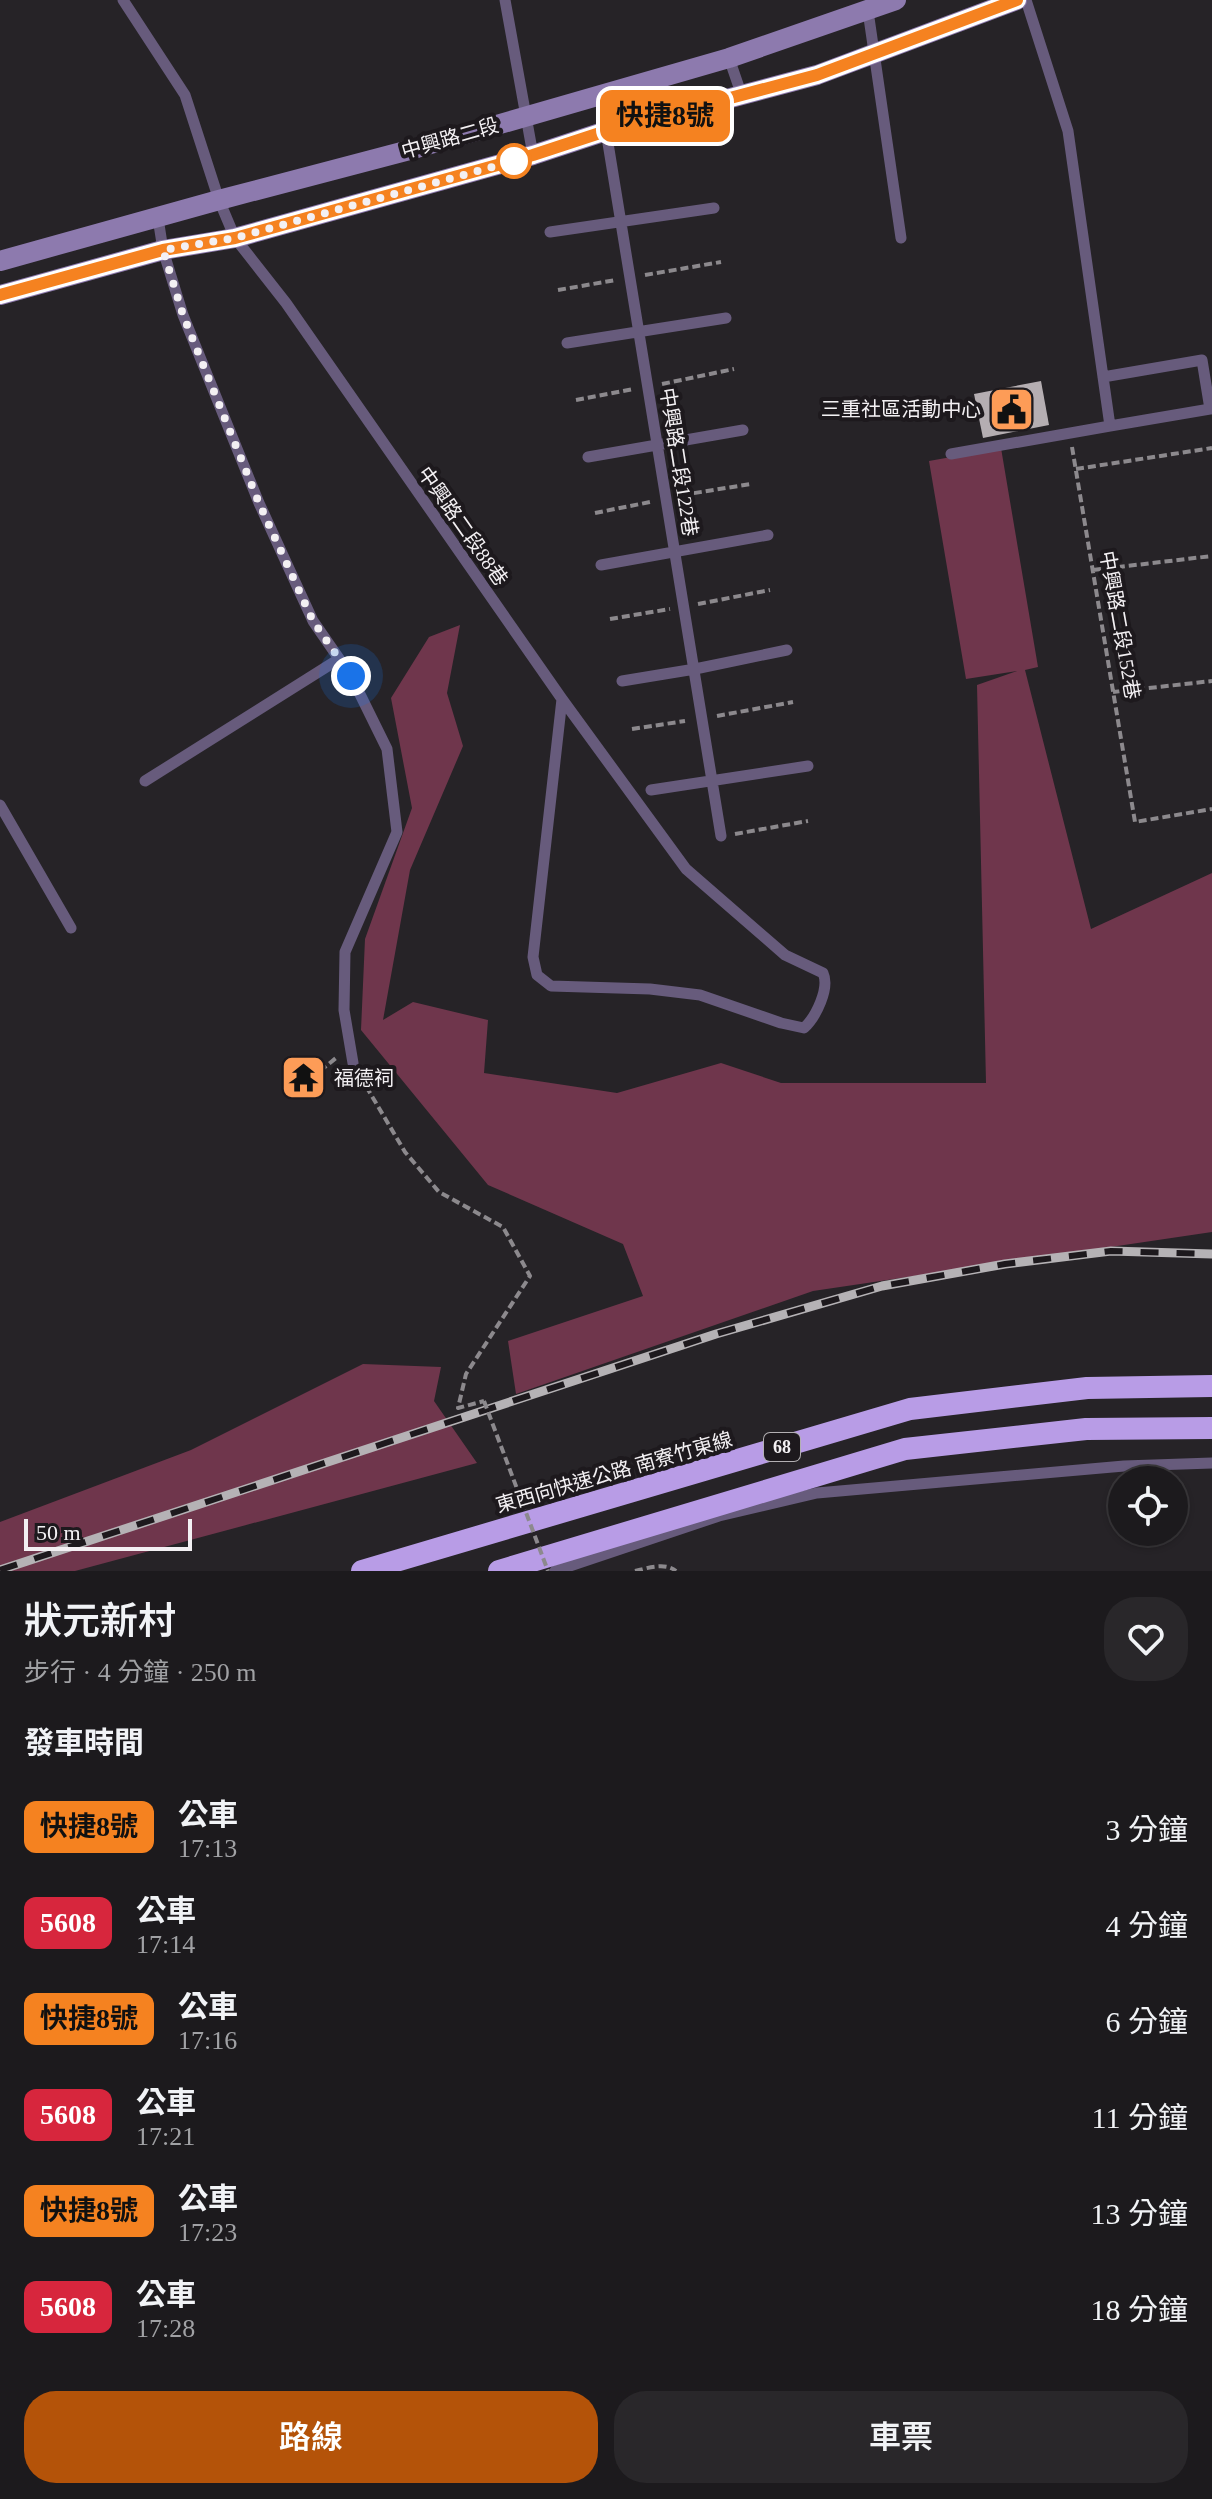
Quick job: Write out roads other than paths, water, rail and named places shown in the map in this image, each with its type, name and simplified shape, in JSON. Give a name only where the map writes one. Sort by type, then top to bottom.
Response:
[{"type":"highway","name":"東西向快速公路 南寮竹東線","points":[[362,1571],[910,1409],[1087,1388],[1212,1386]]},
{"type":"highway","name":"68","points":[[499,1571],[905,1449],[1086,1429],[1212,1428]]},
{"type":"main road","name":"中興路二段","points":[[0,261],[417,148],[729,58],[896,0]]},
{"type":"main road","points":[[0,295],[163,250],[235,238],[533,155],[606,131],[817,75],[1017,0]]},
{"type":"lane","name":"中興路二段88巷","points":[[123,0],[185,95],[219,200],[235,238],[286,303],[562,699],[686,869],[785,955],[823,973],[826,978],[824,992],[809,1024],[804,1028],[700,995],[650,989],[551,986],[537,975],[533,957],[562,699]]},
{"type":"lane","points":[[505,0],[533,155]]},
{"type":"lane","points":[[1026,0],[1068,131],[1110,426]]},
{"type":"lane","points":[[868,11],[901,238]]},
{"type":"lane","points":[[729,58],[742,96]]},
{"type":"lane","name":"中興路二段122巷","points":[[604,93],[606,131],[721,836]]},
{"type":"lane","points":[[550,232],[714,208]]},
{"type":"lane","points":[[158,218],[163,250],[183,315],[259,503],[313,621],[351,676],[387,749],[397,832],[345,952],[344,1010],[353,1063]]},
{"type":"lane","points":[[567,343],[726,318]]},
{"type":"lane","points":[[951,454],[1210,409],[1202,360],[1103,377]]},
{"type":"lane","points":[[588,457],[743,430]]},
{"type":"lane","points":[[601,565],[768,535]]},
{"type":"lane","points":[[622,681],[787,650]]},
{"type":"lane","points":[[145,781],[339,659]]},
{"type":"lane","points":[[651,790],[808,766]]},
{"type":"lane","points":[[0,805],[71,928]]},
{"type":"lane","points":[[555,1571],[719,1516],[817,1493],[1124,1466],[1212,1463]]},
{"type":"railway","points":[[0,1570],[716,1334],[882,1286],[1005,1264],[1111,1251],[1212,1254]]},
{"type":"place","name":"三重社區活動中心","points":[[1012,409]]},
{"type":"place","name":"福德祠","points":[[303,1078]]}]
